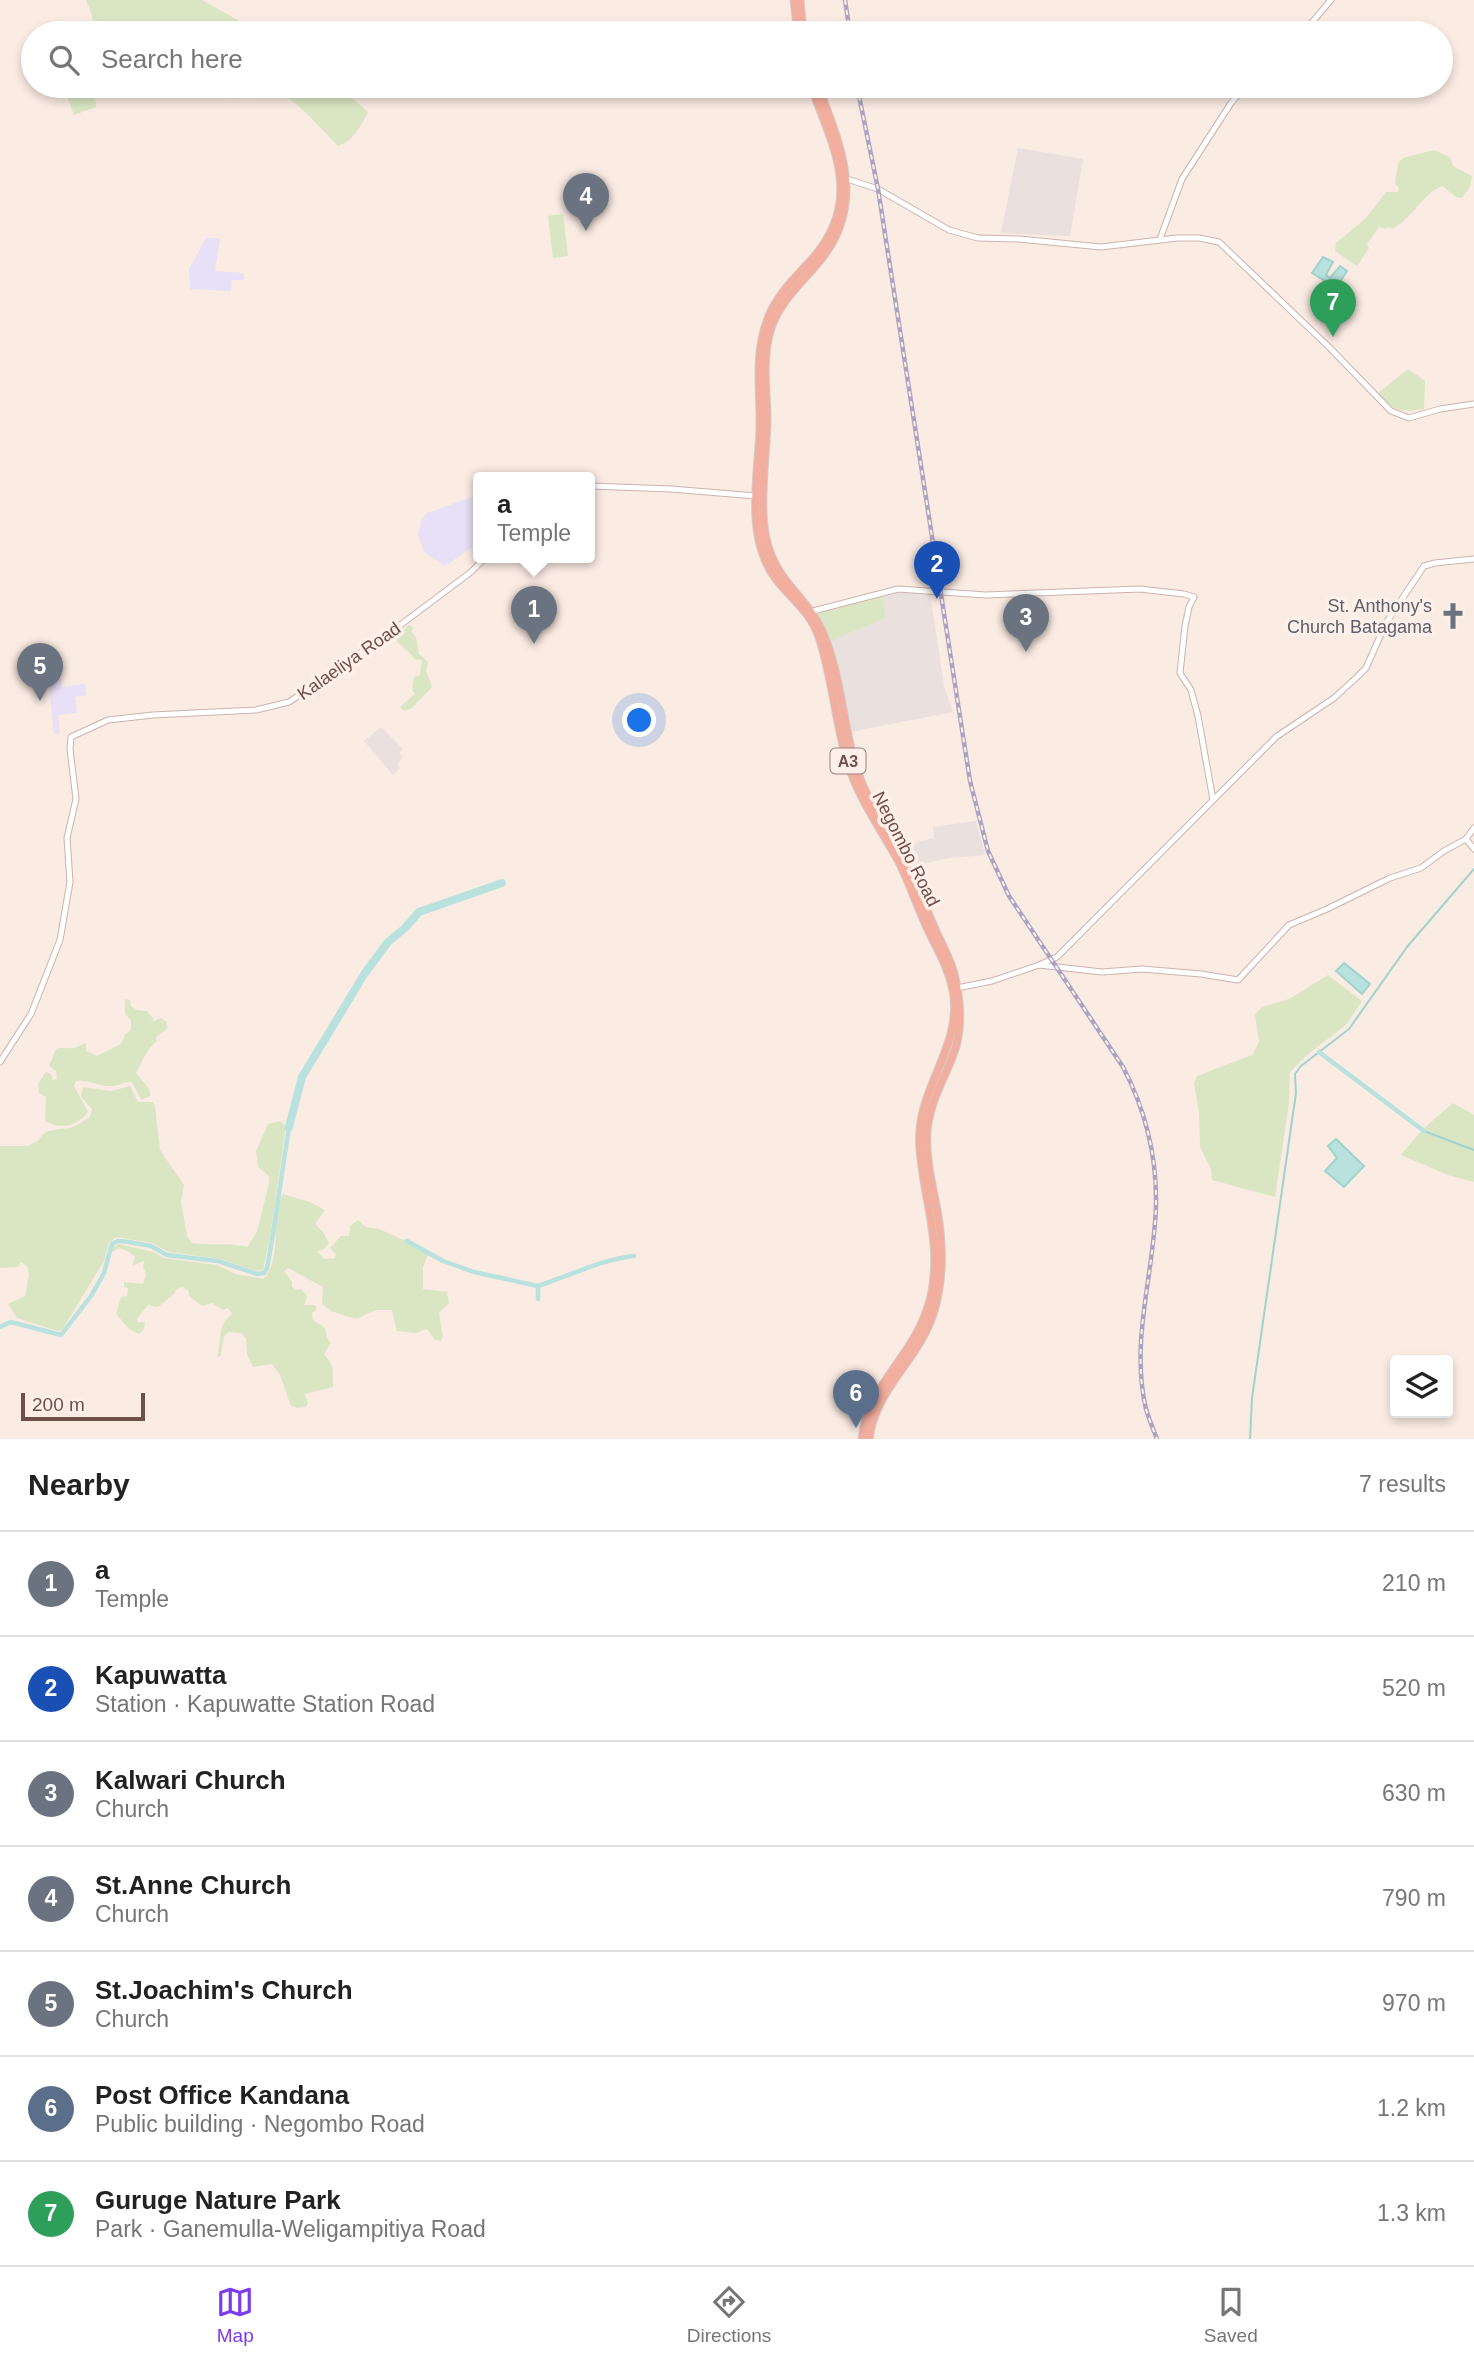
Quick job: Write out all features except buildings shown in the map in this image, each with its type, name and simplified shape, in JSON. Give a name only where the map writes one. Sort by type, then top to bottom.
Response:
[{"type":"highway","points":[[794,0],[797,21]]},
{"type":"highway","points":[[800,0],[802,21]]},
{"type":"highway","name":"Negombo Road","points":[[815,98],[844,176]]},
{"type":"highway","name":"Negombo Road","points":[[822,98],[842,152],[844,211],[834,240],[780,308],[769,336],[766,356],[767,423],[759,496],[765,537],[785,581],[823,633],[833,662],[863,786],[917,886],[952,967],[960,1024],[957,1041],[936,1093],[927,1129],[928,1158],[941,1238],[940,1280],[928,1326],[872,1401],[862,1439]]},
{"type":"highway","name":"Negombo Road","points":[[808,612],[819,635],[853,777],[908,881],[946,966],[954,998],[948,1047],[929,1090],[920,1129],[920,1153],[934,1238],[933,1282],[927,1310],[879,1402],[869,1439]]},
{"type":"street","points":[[1314,21],[1331,0]]},
{"type":"street","points":[[1160,239],[1182,179],[1235,98]]},
{"type":"street","points":[[844,176],[878,189],[925,218],[965,236],[1101,247],[1160,239],[1199,238],[1219,242],[1330,348],[1381,402],[1398,415],[1409,418],[1440,409],[1474,404]]},
{"type":"street","points":[[595,486],[759,496]]},
{"type":"street","points":[[957,988],[992,981],[1057,957],[1276,737],[1334,698],[1366,668],[1386,623],[1424,566],[1474,559]]},
{"type":"street","name":"Kalaeliya Road","points":[[0,1062],[31,1014],[60,940],[70,881],[66,838],[76,799],[69,749],[71,737],[108,720],[256,710],[289,702],[387,635],[480,563]]},
{"type":"street","points":[[808,612],[898,589],[986,594],[1140,589],[1194,597],[1185,626],[1180,673],[1191,690],[1198,716],[1213,800]]},
{"type":"street","points":[[1039,965],[1102,972],[1142,969],[1238,979],[1289,925],[1390,878],[1421,869],[1466,839],[1474,828]]},
{"type":"street","points":[[1466,839],[1474,849]]},
{"type":"shaded area","points":[[1018,148],[1083,159],[1070,236],[1001,233]]},
{"type":"shaded area","points":[[206,238],[220,238],[215,271],[244,273],[244,280],[232,280],[231,291],[190,289],[189,269]]},
{"type":"shaded area","points":[[473,497],[473,550],[471,548],[445,566],[424,552],[418,535],[421,521],[427,513]]},
{"type":"shaded area","points":[[900,591],[930,592],[944,686],[953,712],[850,732],[831,641],[886,618],[882,595]]},
{"type":"shaded area","points":[[61,678],[62,687],[85,684],[86,695],[75,697],[77,713],[58,715],[60,733],[54,734],[49,685],[44,685],[43,680]]},
{"type":"shaded area","points":[[381,727],[403,749],[399,753],[403,758],[397,764],[400,768],[393,775],[364,741]]},
{"type":"shaded area","points":[[976,821],[985,855],[950,858],[911,866],[901,846],[934,838],[933,827]]},
{"type":"green space","points":[[86,0],[202,0],[239,21],[94,21]]},
{"type":"green space","points":[[95,98],[96,107],[74,115],[68,99]]},
{"type":"green space","points":[[288,98],[352,98],[368,112],[352,137],[338,146]]},
{"type":"green space","points":[[1434,150],[1450,157],[1453,166],[1472,176],[1470,187],[1462,198],[1456,197],[1442,186],[1435,190],[1392,229],[1379,227],[1357,266],[1335,251],[1336,243],[1366,218],[1386,192],[1398,192],[1399,188],[1395,184],[1398,163],[1403,158]]},
{"type":"green space","points":[[563,214],[568,256],[553,258],[548,216]]},
{"type":"green space","points":[[1408,369],[1425,381],[1424,409],[1398,409],[1377,394]]},
{"type":"green space","points":[[882,595],[886,618],[831,641],[815,613]]},
{"type":"green space","points":[[409,625],[414,628],[411,631],[416,637],[419,654],[428,662],[426,671],[432,687],[412,708],[404,711],[400,707],[415,694],[412,690],[414,677],[420,675],[422,660],[414,659],[397,642],[397,636]]},
{"type":"green space","points":[[1328,975],[1362,1001],[1346,1025],[1290,1072],[1289,1103],[1275,1197],[1212,1180],[1211,1169],[1200,1147],[1199,1112],[1194,1083],[1197,1076],[1252,1055],[1259,1042],[1255,1015],[1262,1007],[1289,999]]},
{"type":"green space","points":[[125,999],[130,1000],[131,1006],[137,1010],[147,1011],[154,1020],[151,1022],[161,1018],[167,1022],[168,1028],[156,1037],[157,1041],[147,1052],[136,1073],[150,1090],[150,1096],[141,1100],[132,1082],[106,1086],[76,1081],[74,1086],[88,1112],[79,1121],[68,1125],[45,1121],[46,1097],[39,1093],[38,1084],[46,1072],[51,1074],[53,1080],[57,1079],[56,1071],[49,1066],[56,1049],[74,1048],[86,1043],[86,1051],[97,1056],[121,1044],[131,1030],[131,1020],[125,1014]]},
{"type":"green space","points":[[130,1086],[138,1102],[153,1102],[155,1106],[160,1150],[184,1185],[181,1202],[187,1236],[192,1243],[247,1247],[257,1232],[269,1183],[269,1176],[258,1167],[256,1151],[268,1124],[281,1121],[286,1127],[263,1270],[256,1271],[221,1259],[169,1252],[152,1243],[116,1237],[109,1243],[104,1261],[62,1330],[17,1318],[8,1304],[25,1296],[29,1275],[27,1266],[21,1262],[18,1267],[0,1268],[0,1146],[27,1146],[48,1132],[74,1126],[90,1117],[92,1109],[81,1097],[83,1087],[111,1091]]},
{"type":"green space","points":[[1453,1103],[1474,1115],[1474,1182],[1448,1175],[1401,1155],[1422,1130]]},
{"type":"green space","points":[[283,1194],[310,1202],[325,1210],[315,1224],[329,1243],[324,1249],[317,1251],[324,1259],[335,1258],[336,1254],[330,1248],[341,1236],[349,1236],[350,1226],[358,1220],[366,1227],[379,1229],[404,1240],[428,1255],[423,1267],[423,1289],[447,1292],[449,1303],[439,1313],[443,1337],[441,1341],[434,1339],[427,1329],[416,1333],[397,1331],[392,1310],[376,1310],[356,1319],[331,1311],[322,1304],[323,1287],[288,1268],[284,1271],[292,1282],[292,1287],[301,1289],[307,1296],[304,1305],[316,1305],[316,1310],[312,1313],[313,1320],[325,1328],[331,1343],[324,1354],[332,1366],[333,1387],[305,1394],[308,1404],[298,1408],[291,1406],[280,1375],[272,1364],[253,1367],[247,1354],[246,1339],[241,1333],[229,1332],[224,1336],[221,1355],[217,1358],[222,1329],[232,1314],[228,1308],[223,1310],[212,1303],[202,1306],[182,1287],[176,1289],[175,1293],[158,1307],[148,1305],[137,1319],[138,1322],[145,1322],[144,1329],[139,1334],[129,1329],[116,1314],[121,1297],[127,1296],[128,1288],[124,1287],[124,1282],[143,1284],[146,1274],[144,1261],[132,1266],[135,1257],[128,1251],[119,1248],[112,1251],[112,1248],[119,1244],[153,1252],[164,1258],[217,1265],[236,1274],[263,1279],[273,1260],[277,1212]]},
{"type":"water","points":[[1323,257],[1333,262],[1326,275],[1330,278],[1340,266],[1347,271],[1336,288],[1312,273]]},
{"type":"water","points":[[1344,963],[1370,984],[1362,994],[1336,971]]},
{"type":"water","points":[[1336,1139],[1364,1166],[1344,1187],[1325,1171],[1337,1158],[1328,1146]]},
{"type":"waterway","points":[[1250,1439],[1252,1398],[1296,1093],[1295,1074],[1301,1066],[1349,1029],[1407,947],[1474,869]]},
{"type":"waterway","points":[[289,1127],[302,1077],[365,973],[388,942],[419,912],[502,883]]},
{"type":"waterway","points":[[1319,1052],[1424,1131]]},
{"type":"waterway","points":[[0,1327],[11,1322],[61,1335],[91,1296],[104,1273],[112,1244],[118,1241],[151,1246],[167,1255],[218,1261],[257,1274],[264,1273],[272,1240],[289,1127]]},
{"type":"waterway","points":[[1424,1131],[1474,1150]]},
{"type":"waterway","points":[[407,1241],[443,1261],[474,1272],[538,1286]]},
{"type":"waterway","points":[[538,1299],[538,1286],[598,1264],[634,1256]]},
{"type":"railway","points":[[845,0],[848,21]]},
{"type":"railway","points":[[859,98],[878,189],[970,781],[988,851],[1009,896],[1123,1067],[1144,1117],[1152,1152],[1156,1206],[1141,1358],[1146,1409],[1157,1439]]},
{"type":"place","name":"St.Anne Church","points":[[586,231]]},
{"type":"place","name":"Guruge Nature Park","points":[[1333,337]]},
{"type":"place","name":"Kapuwatta","points":[[937,599]]},
{"type":"place","name":"St. Anthony's Church Batagama","points":[[1453,616]]},
{"type":"place","name":"a","points":[[534,644]]},
{"type":"place","name":"Kalwari Church","points":[[1026,652]]},
{"type":"place","name":"St.Joachim's Church","points":[[40,701]]},
{"type":"place","name":"Post Office Kandana","points":[[856,1428]]}]
